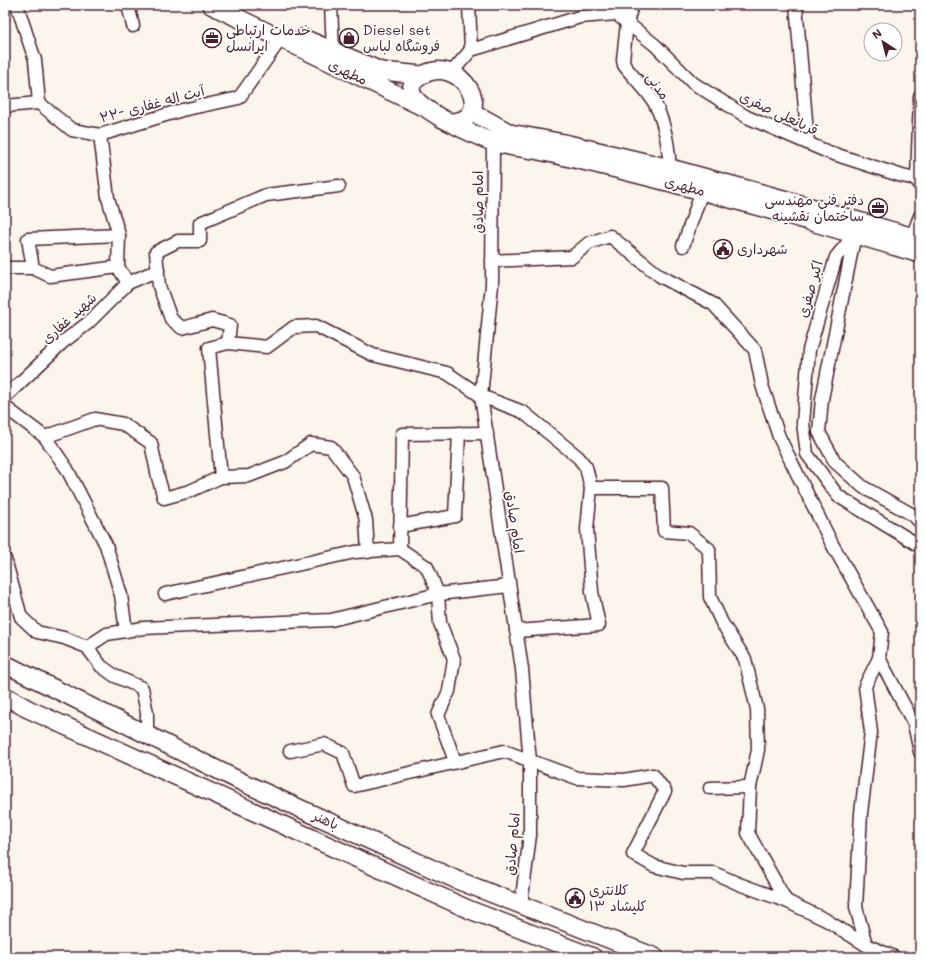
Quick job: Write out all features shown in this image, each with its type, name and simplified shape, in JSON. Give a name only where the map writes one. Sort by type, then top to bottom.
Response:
[{"type":"main road","name":"مطهری","points":[[211,5],[280,40],[422,106]]},
{"type":"main road","name":"مطهری","points":[[236,5],[285,31],[381,71],[422,75]]},
{"type":"main road","points":[[443,70],[452,72],[468,88],[473,100],[472,112],[467,119],[460,122],[450,122],[422,106],[414,97],[411,88],[414,81],[422,75],[443,70]]},
{"type":"main road","name":"مطهری","points":[[472,112],[495,134]]},
{"type":"main road","name":"مطهری","points":[[450,122],[586,162],[670,175],[857,228],[920,254]]},
{"type":"main road","name":"مطهری","points":[[670,175],[702,191],[857,228],[916,238]]},
{"type":"main road","name":"باهنر","points":[[5,664],[244,783],[457,880],[655,957]]},
{"type":"main road","name":"باهنر","points":[[5,696],[28,709],[470,910],[593,957]]},
{"type":"main road","points":[[392,875],[400,854]]},
{"type":"street","points":[[5,106],[39,103],[35,60],[17,5]]},
{"type":"street","points":[[131,5],[129,9],[134,26]]},
{"type":"street","points":[[331,5],[333,51]]},
{"type":"street","points":[[452,72],[471,50],[470,5]]},
{"type":"street","name":"مدنی","points":[[632,5],[627,23],[623,60],[624,65],[651,97],[668,143],[670,175]]},
{"type":"street","points":[[796,5],[808,143]]},
{"type":"street","name":"قربانعلی صفری","points":[[471,50],[580,17],[616,14],[655,45],[693,83],[746,117],[828,152],[919,182]]},
{"type":"street","name":"۲۲- آیت اله غفاری","points":[[39,103],[72,130],[100,135],[182,110],[239,98],[280,40]]},
{"type":"street","points":[[919,182],[920,96]]},
{"type":"street","name":"امام صادق","points":[[495,134],[492,284],[481,396],[522,670],[530,762],[530,835],[521,905]]},
{"type":"street","points":[[100,135],[108,198],[119,235],[118,267],[128,283]]},
{"type":"street","points":[[228,343],[230,325],[212,320],[182,328],[170,319],[159,286],[156,252],[178,241],[200,242],[200,223],[266,195],[339,186]]},
{"type":"street","points":[[683,246],[702,191]]},
{"type":"street","points":[[916,238],[920,216]]},
{"type":"street","points":[[857,228],[822,399],[819,432],[835,462],[863,487],[913,515],[920,522]]},
{"type":"street","name":"اکبر صفری","points":[[857,228],[836,257],[809,350],[803,423],[807,454],[838,496],[920,546]]},
{"type":"street","points":[[33,268],[28,240],[119,235]]},
{"type":"street","points":[[492,261],[572,257],[589,243],[610,236],[660,276],[713,304],[755,350],[762,385],[779,437],[832,544],[882,632],[878,658],[865,686],[871,732],[861,813],[856,907],[866,945]]},
{"type":"street","points":[[5,268],[33,268],[50,276],[118,267]]},
{"type":"street","name":"شهید غفاری","points":[[5,397],[63,342],[88,323],[128,283],[158,270]]},
{"type":"street","points":[[221,477],[209,348],[228,343],[267,347],[294,327],[316,326],[372,355],[446,373],[481,396],[523,412],[566,447],[586,467],[591,488],[587,529],[592,592],[599,626],[516,631]]},
{"type":"street","points":[[5,407],[45,437],[67,470],[106,545],[121,595],[126,631]]},
{"type":"street","points":[[45,437],[95,420],[123,424],[152,443],[158,477],[164,498],[190,491],[221,477],[250,476],[285,462],[311,444],[331,447],[353,476],[366,520],[368,552]]},
{"type":"street","points":[[400,549],[402,434],[487,433]]},
{"type":"street","points":[[400,526],[455,516],[459,434]]},
{"type":"street","points":[[591,488],[662,488],[664,531],[689,533],[709,548],[710,597],[722,623],[745,658],[758,709],[758,750],[750,787],[748,833],[786,901]]},
{"type":"street","points":[[165,594],[355,552],[400,549],[427,567],[438,594],[440,623],[454,659],[449,691],[438,715],[455,761]]},
{"type":"street","points":[[5,560],[21,617],[37,632],[64,638],[87,647],[101,666],[115,676],[142,688],[147,713],[147,735]]},
{"type":"street","points":[[87,647],[107,634],[143,628],[331,620],[438,594],[509,586]]},
{"type":"street","points":[[878,658],[914,724],[920,752]]},
{"type":"street","points":[[290,751],[324,744],[343,753],[354,786],[455,761],[504,751],[530,762],[577,778],[624,780],[653,775],[665,791],[633,854],[654,866],[676,871],[714,873],[786,901],[826,920],[866,945],[894,957]]},
{"type":"street","points":[[710,788],[750,787]]},
{"type":"place","name":"خدمات ارتباطی ایرانسل","points":[[212,38]]},
{"type":"place","name":"Diesel set فروشگاه لباس","points":[[349,38]]},
{"type":"place","name":"دفتر فنی مهندسی ساختمان نقشینه","points":[[878,208]]},
{"type":"place","name":"شهرداری","points":[[723,249]]},
{"type":"place","name":"کلانتری ۱۳ کلیشاد","points":[[575,898]]}]
